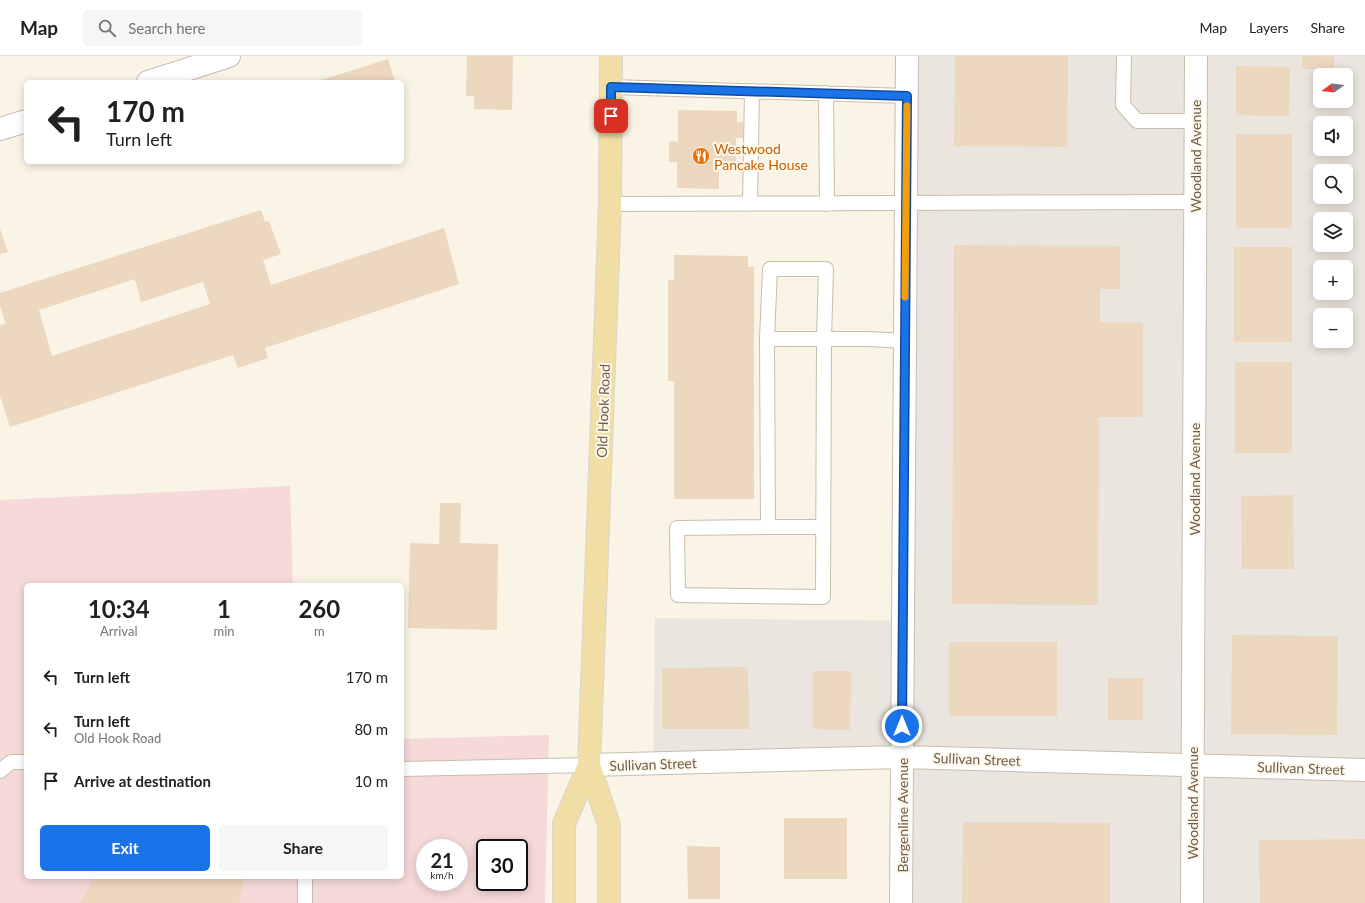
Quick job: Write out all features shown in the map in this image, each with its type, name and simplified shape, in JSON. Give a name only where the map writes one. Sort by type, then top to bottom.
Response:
[{"type":"main road","name":"Old Hook Road","points":[[609,903],[609,825],[589,766],[610,204],[611,56]]},
{"type":"main road","name":"Old Hook Road","points":[[564,903],[564,824],[589,766]]},
{"type":"street","points":[[153,80],[204,60],[229,56]]},
{"type":"street","name":"Bergenline Avenue","points":[[901,903],[907,56]]},
{"type":"street","name":"Woodland Avenue","points":[[1192,903],[1196,56]]},
{"type":"street","points":[[0,129],[24,122]]},
{"type":"street","name":"Sullivan Street","points":[[589,766],[902,757],[1365,770]]},
{"type":"lane","points":[[1124,56],[1123,105],[1137,121],[1196,122]]},
{"type":"lane","points":[[611,87],[907,96]]},
{"type":"lane","points":[[750,204],[752,91]]},
{"type":"lane","points":[[826,93],[827,204]]},
{"type":"lane","points":[[610,204],[1195,202]]},
{"type":"lane","points":[[768,527],[767,339],[770,269],[826,269],[824,339],[823,597],[678,595],[677,528],[823,527]]},
{"type":"lane","points":[[767,339],[905,341]]},
{"type":"lane","points":[[0,772],[11,762],[24,762]]},
{"type":"lane","points":[[404,769],[589,766]]},
{"type":"lane","points":[[305,879],[305,903]]},
{"type":"shaded area","points":[[906,56],[1365,56],[1365,903],[897,903],[898,762],[653,772],[655,618],[906,621]]},
{"type":"shaded area","points":[[290,486],[293,583],[24,583],[24,879],[404,879],[404,739],[549,735],[545,903],[0,903],[0,500]]},
{"type":"building","points":[[467,56],[513,56],[512,110],[474,109],[474,96],[466,96]]},
{"type":"building","points":[[955,56],[1068,56],[1067,147],[954,146]]},
{"type":"building","points":[[1302,56],[1334,56],[1334,68],[1302,69]]},
{"type":"building","points":[[388,59],[394,80],[321,80]]},
{"type":"building","points":[[1236,66],[1290,67],[1289,116],[1236,115]]},
{"type":"building","points":[[678,110],[737,111],[737,122],[743,122],[743,138],[736,138],[736,167],[719,167],[719,189],[677,188],[677,162],[669,162],[669,141],[678,142]]},
{"type":"building","points":[[1236,134],[1292,134],[1292,228],[1236,228]]},
{"type":"building","points":[[261,210],[265,222],[269,221],[281,254],[263,260],[271,285],[444,228],[459,284],[265,348],[268,358],[238,368],[233,355],[10,427],[0,396],[0,325],[6,324],[0,306],[0,293]],"holes":[[[135,279],[141,302],[203,282],[210,304],[52,356],[39,310]]]},
{"type":"building","points":[[0,229],[8,252],[0,254]]},
{"type":"building","points":[[954,245],[1120,246],[1120,289],[1100,289],[1100,322],[1143,323],[1143,417],[1099,417],[1098,605],[952,604]]},
{"type":"building","points":[[1234,247],[1292,247],[1292,342],[1234,342]]},
{"type":"building","points":[[674,255],[748,256],[748,267],[754,267],[754,499],[674,499],[674,381],[668,381],[668,280],[674,280]]},
{"type":"building","points":[[1235,362],[1292,362],[1292,453],[1235,453]]},
{"type":"building","points":[[1293,495],[1294,569],[1242,569],[1241,496]]},
{"type":"building","points":[[440,503],[461,503],[460,543],[498,544],[497,630],[408,628],[410,543],[439,544]]},
{"type":"building","points":[[1232,635],[1338,636],[1337,735],[1231,734]]},
{"type":"building","points":[[949,642],[1057,642],[1057,716],[949,716]]},
{"type":"building","points":[[748,667],[749,729],[662,729],[662,668]]},
{"type":"building","points":[[813,671],[851,671],[850,730],[813,729]]},
{"type":"building","points":[[1108,678],[1143,678],[1143,720],[1108,720]]},
{"type":"building","points":[[784,818],[847,818],[847,879],[784,879]]},
{"type":"building","points":[[963,822],[1110,823],[1110,903],[962,903]]},
{"type":"building","points":[[1365,839],[1365,903],[1260,903],[1259,840]]},
{"type":"building","points":[[687,846],[720,847],[720,899],[688,899]]},
{"type":"building","points":[[93,879],[244,879],[239,903],[80,903]]},
{"type":"slow traffic","points":[[905,297],[907,106]]},
{"type":"place","name":"Westwood Pancake House","points":[[701,156]]},
{"type":"route","points":[[611,116],[611,87],[907,96],[902,726]]}]
